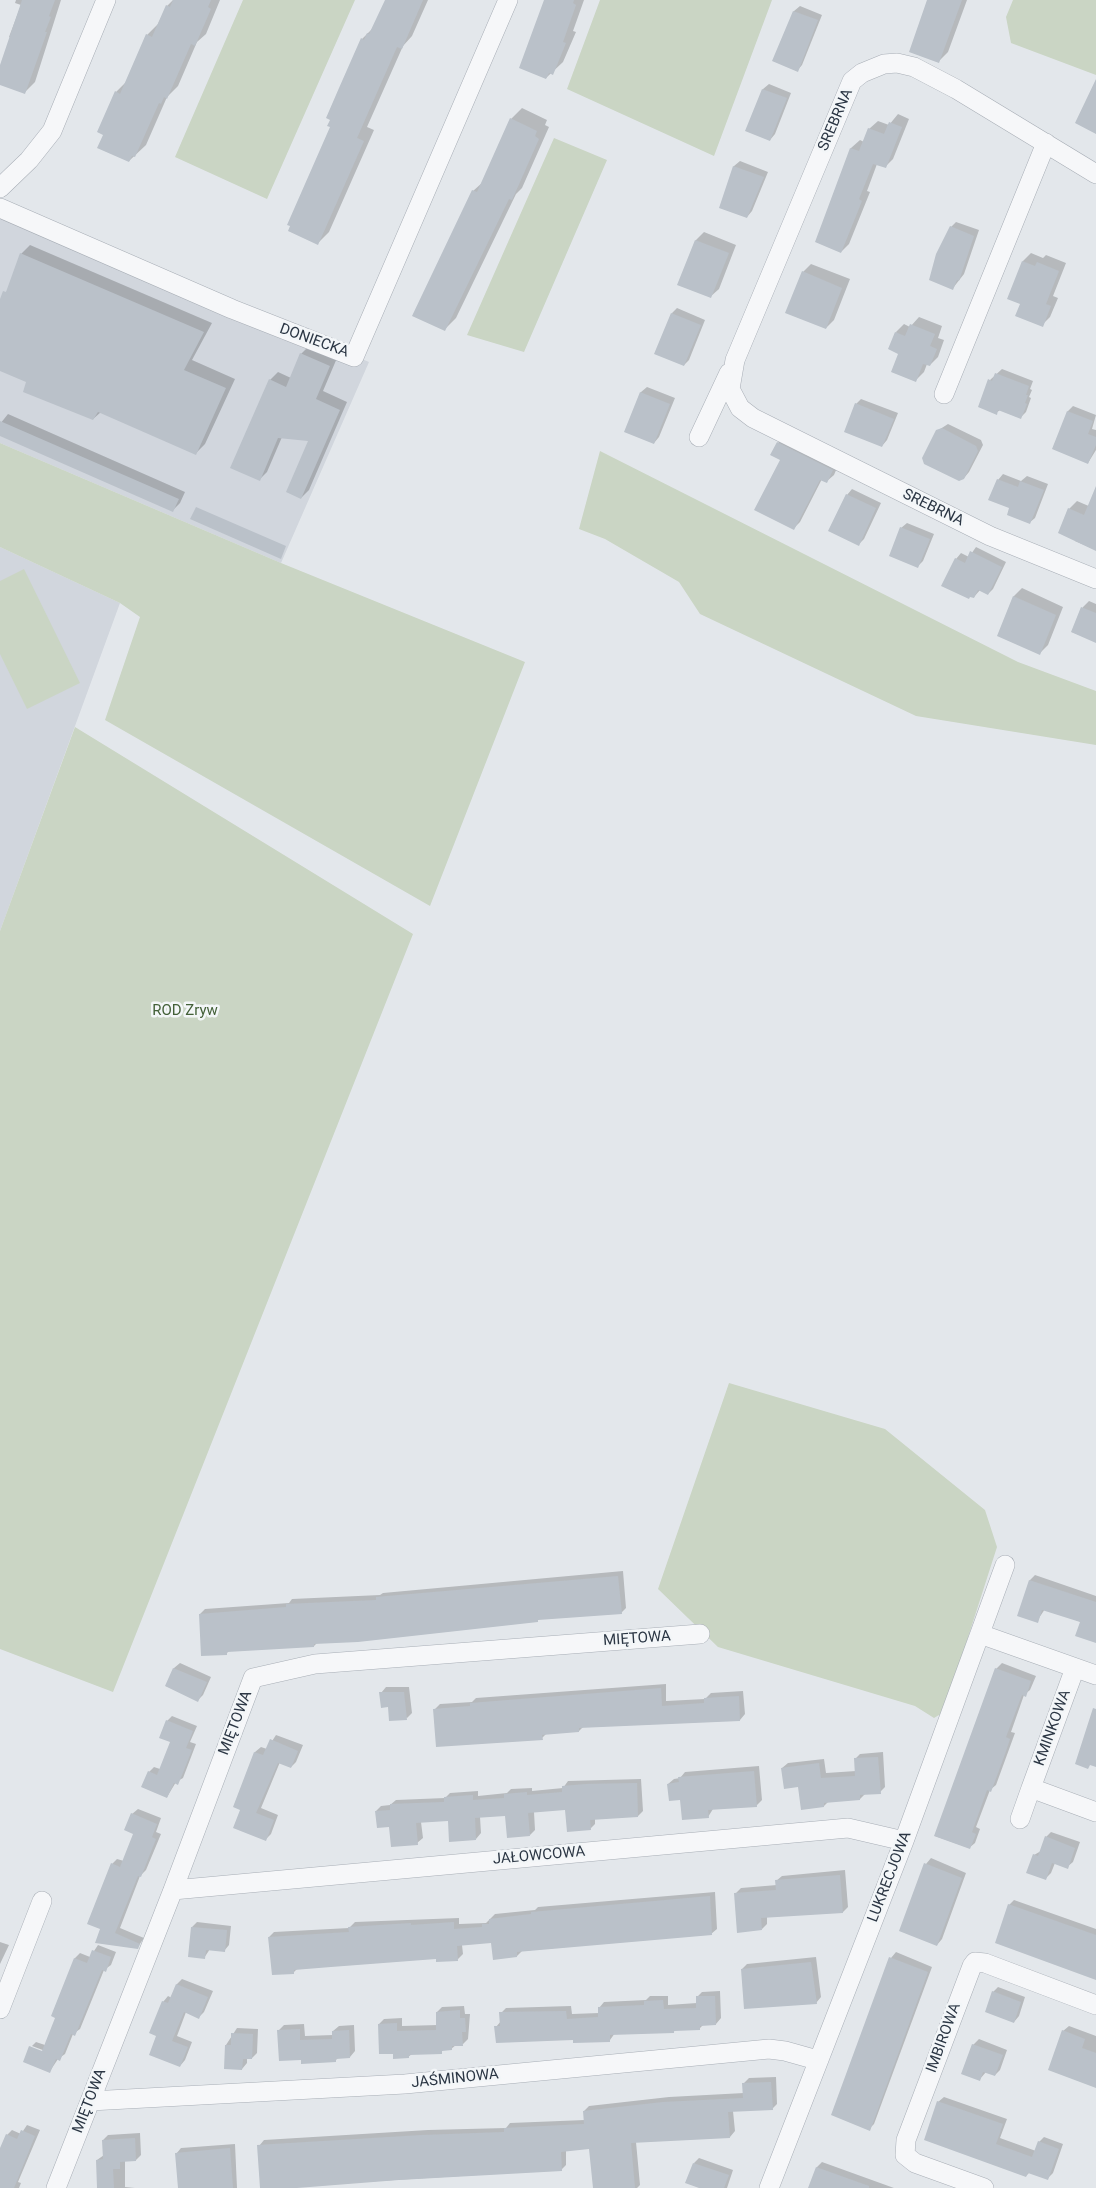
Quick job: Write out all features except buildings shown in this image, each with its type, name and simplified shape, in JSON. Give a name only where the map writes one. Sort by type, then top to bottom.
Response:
[{"type":"street","points":[[0,188],[29,160],[52,130],[106,0]]},
{"type":"street","name":"DONIECKA","points":[[0,208],[232,309],[354,357],[508,0]]},
{"type":"street","name":"SREBRNA","points":[[699,437],[735,360],[852,81],[862,73],[884,64],[897,63],[914,67],[1096,174]]},
{"type":"street","points":[[944,394],[1046,143]]},
{"type":"street","name":"SREBRNA","points":[[735,360],[731,384],[733,397],[740,408],[753,418],[990,536],[1039,558],[1096,579]]},
{"type":"street","name":"LUKRECJOWA","points":[[769,2188],[817,2060],[904,1842],[1005,1565]]},
{"type":"street","name":"MIĘTOWA","points":[[56,2188],[173,1890],[253,1678],[316,1664],[700,1634]]},
{"type":"street","points":[[980,1634],[1096,1675]]},
{"type":"street","name":"KMINKOWA","points":[[1020,1819],[1075,1668]]},
{"type":"street","points":[[1031,1788],[1096,1812]]},
{"type":"street","name":"JAŁOWCOWA","points":[[173,1890],[848,1828],[904,1842]]},
{"type":"street","points":[[0,2009],[42,1901]]},
{"type":"street","name":"IMBIROWA","points":[[984,2188],[915,2163],[905,2155],[906,2140],[972,1966],[975,1962],[984,1963],[1096,2005]]},
{"type":"street","name":"JAŚMINOWA","points":[[90,2101],[405,2084],[768,2049],[785,2051],[817,2060]]},
{"type":"shaded area","points":[[0,208],[369,362],[281,563],[0,443]]},
{"type":"shaded area","points":[[0,547],[120,603],[0,931]]},
{"type":"green space","points":[[243,0],[355,0],[267,199],[175,157]]},
{"type":"green space","points":[[600,0],[772,0],[714,156],[567,89]]},
{"type":"green space","points":[[1013,0],[1096,0],[1096,75],[1011,43],[1006,17]]},
{"type":"green space","points":[[554,138],[607,160],[524,352],[467,335]]},
{"type":"green space","points":[[0,443],[281,563],[525,662],[430,906],[105,720],[140,617],[120,603],[0,547]]},
{"type":"green space","points":[[600,451],[1018,662],[1096,691],[1096,745],[916,716],[700,614],[679,582],[605,539],[579,529]]},
{"type":"green space","points":[[24,569],[80,683],[27,709],[0,654],[0,581]]},
{"type":"green space","name":"ROD Zryw","points":[[75,727],[413,934],[113,1692],[0,1649],[0,931]]},
{"type":"green space","points":[[729,1383],[885,1429],[985,1510],[997,1547],[944,1712],[934,1718],[915,1706],[718,1647],[658,1589]]}]
